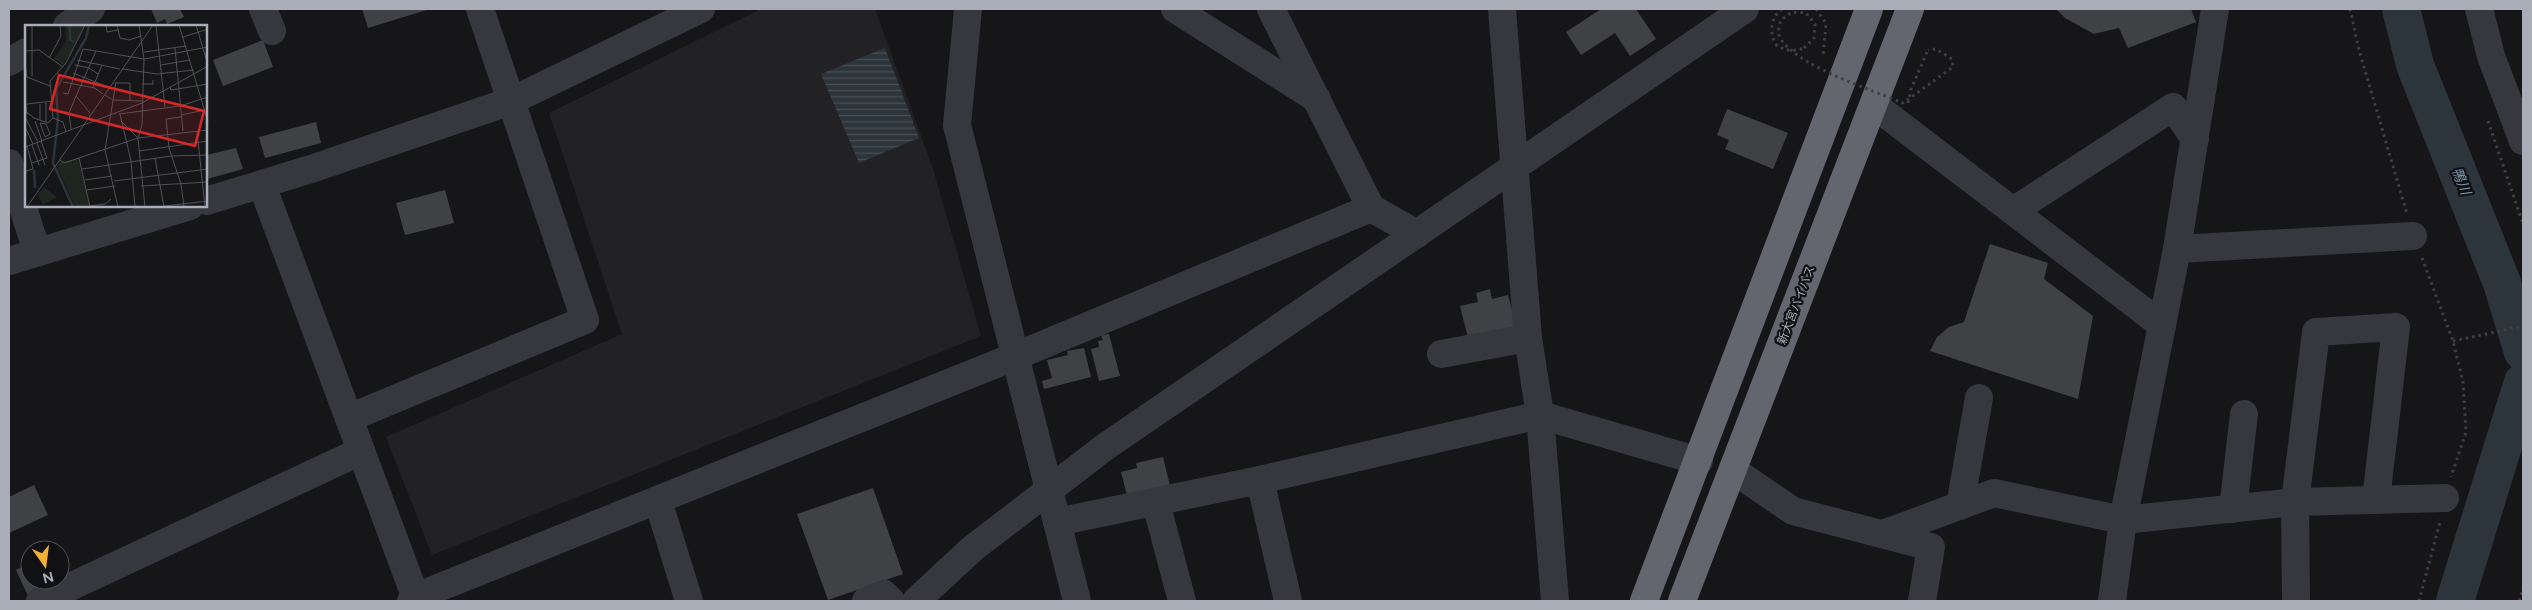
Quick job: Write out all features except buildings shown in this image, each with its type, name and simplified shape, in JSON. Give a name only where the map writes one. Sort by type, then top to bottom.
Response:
[{"type":"highway","points":[[1847,9],[1855,30],[1854,48]]},
{"type":"highway","points":[[1644,601],[1699,461],[1869,9]]},
{"type":"highway","name":"新大宮バイパス","points":[[1682,601],[1910,9]]},
{"type":"street","points":[[68,25],[91,9]]},
{"type":"street","points":[[349,418],[585,320],[480,9]]},
{"type":"street","points":[[208,200],[262,185],[512,100],[701,9]]},
{"type":"street","points":[[968,9],[957,125],[1077,601]]},
{"type":"street","points":[[1175,9],[1317,98]]},
{"type":"street","points":[[1271,9],[1371,208],[1417,234]]},
{"type":"street","points":[[1502,9],[1528,338],[1540,415],[1556,601]]},
{"type":"street","points":[[916,601],[972,549],[1049,488],[1105,447],[1745,9]]},
{"type":"street","points":[[2112,601],[2123,520],[2177,249],[2215,9]]},
{"type":"street","points":[[2479,9],[2491,56],[2523,141]]},
{"type":"street","points":[[9,62],[25,53]]},
{"type":"street","points":[[1874,105],[2162,325]]},
{"type":"street","points":[[2013,211],[2173,107],[2194,139]]},
{"type":"street","points":[[9,163],[37,252]]},
{"type":"street","points":[[262,185],[415,600],[1016,356],[1371,208]]},
{"type":"street","points":[[9,261],[183,208]]},
{"type":"street","points":[[2177,249],[2413,236]]},
{"type":"street","points":[[2296,601],[2295,502],[2316,332],[2396,327],[2376,500]]},
{"type":"street","points":[[1441,354],[1528,338]]},
{"type":"street","points":[[1960,506],[1979,398]]},
{"type":"street","points":[[2233,509],[2244,414]]},
{"type":"street","points":[[1057,522],[1260,480],[1540,415],[1699,461]]},
{"type":"street","points":[[40,601],[361,451]]},
{"type":"street","points":[[1733,470],[1793,511],[1931,547],[1922,601]]},
{"type":"street","points":[[1260,480],[1288,601]]},
{"type":"street","points":[[1883,534],[1994,493],[2123,520],[2295,502],[2445,498]]},
{"type":"street","points":[[658,501],[689,601]]},
{"type":"street","points":[[1156,503],[1182,601]]},
{"type":"street","points":[[866,601],[884,594],[891,601]]},
{"type":"path","points":[[1782,9],[1773,19],[1771,27],[1775,44],[1784,50],[1795,51],[1804,48],[1814,38],[1815,24],[1806,14],[1792,12],[1781,20],[1779,35],[1782,42],[1800,56],[1816,66],[1903,103],[1953,67],[1952,59],[1936,49],[1928,50],[1911,89],[1907,108],[1898,123]]},
{"type":"path","points":[[1816,9],[1826,24],[1823,57]]},
{"type":"path","points":[[2350,9],[2359,50],[2413,236],[2453,341],[2463,382],[2466,432],[2445,498],[2436,541],[2419,601]]},
{"type":"path","points":[[2453,341],[2523,326]]},
{"type":"path","points":[[2519,601],[2523,588]]},
{"type":"shaded area","points":[[761,9],[875,9],[933,169],[981,336],[432,555],[386,437],[622,334],[549,113]]},
{"type":"shaded area","points":[[885,48],[919,138],[859,163],[821,74]]},
{"type":"waterway","name":"鴨川","points":[[2401,9],[2415,65],[2502,283],[2523,352]]},
{"type":"waterway","name":"鴨川","points":[[2455,601],[2523,382]]}]
